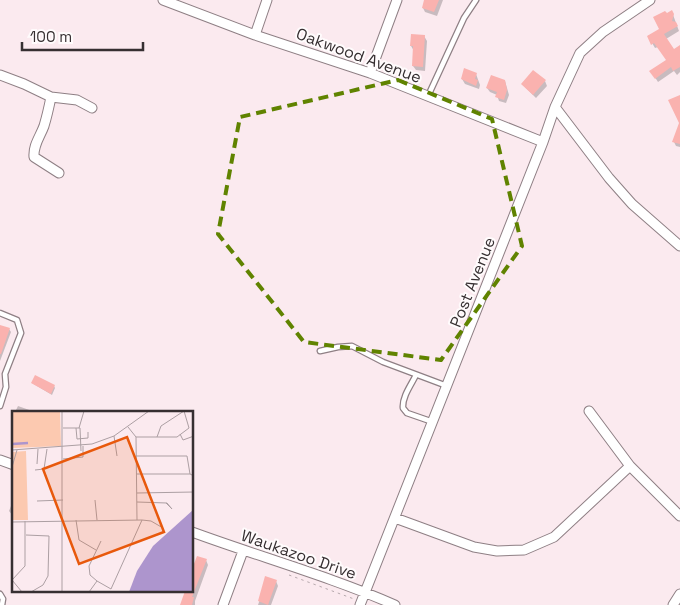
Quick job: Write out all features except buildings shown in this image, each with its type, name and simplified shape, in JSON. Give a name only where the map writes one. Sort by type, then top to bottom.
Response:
[{"type":"street","name":"Oakwood Avenue","points":[[163,0],[255,35],[370,73],[543,142]]},
{"type":"street","points":[[255,35],[267,0]]},
{"type":"street","points":[[370,73],[397,0]]},
{"type":"street","name":"Post Avenue","points":[[358,604],[395,518],[543,142],[555,107],[580,54],[603,32],[650,0]]},
{"type":"street","points":[[0,75],[50,97],[77,100],[92,108]]},
{"type":"street","points":[[50,97],[49,111],[33,149],[34,157],[59,173]]},
{"type":"street","points":[[555,107],[609,178],[632,204],[680,246]]},
{"type":"street","points":[[589,411],[630,466],[680,516]]},
{"type":"street","points":[[0,460],[12,464]]},
{"type":"street","points":[[395,518],[474,547],[497,551],[524,550],[554,537],[630,466]]},
{"type":"street","name":"Waukazoo Drive","points":[[194,533],[364,592],[395,605]]},
{"type":"street","points":[[224,605],[243,551]]},
{"type":"street","points":[[673,605],[680,594]]},
{"type":"lane","points":[[428,96],[464,18],[476,0]]},
{"type":"lane","points":[[0,313],[17,320],[20,328],[20,333],[5,374],[6,387],[2,394],[0,406]]},
{"type":"lane","points":[[320,351],[338,346],[352,346],[383,362],[447,386]]},
{"type":"lane","points":[[416,375],[405,396],[402,404],[403,408],[407,413],[433,422]]},
{"type":"lane","points":[[0,594],[3,599],[2,605]]},
{"type":"path","points":[[288,575],[353,599],[358,604]]},
{"type":"highlighted area","points":[[398,80],[492,119],[522,246],[441,360],[304,342],[218,234],[240,117]]}]
